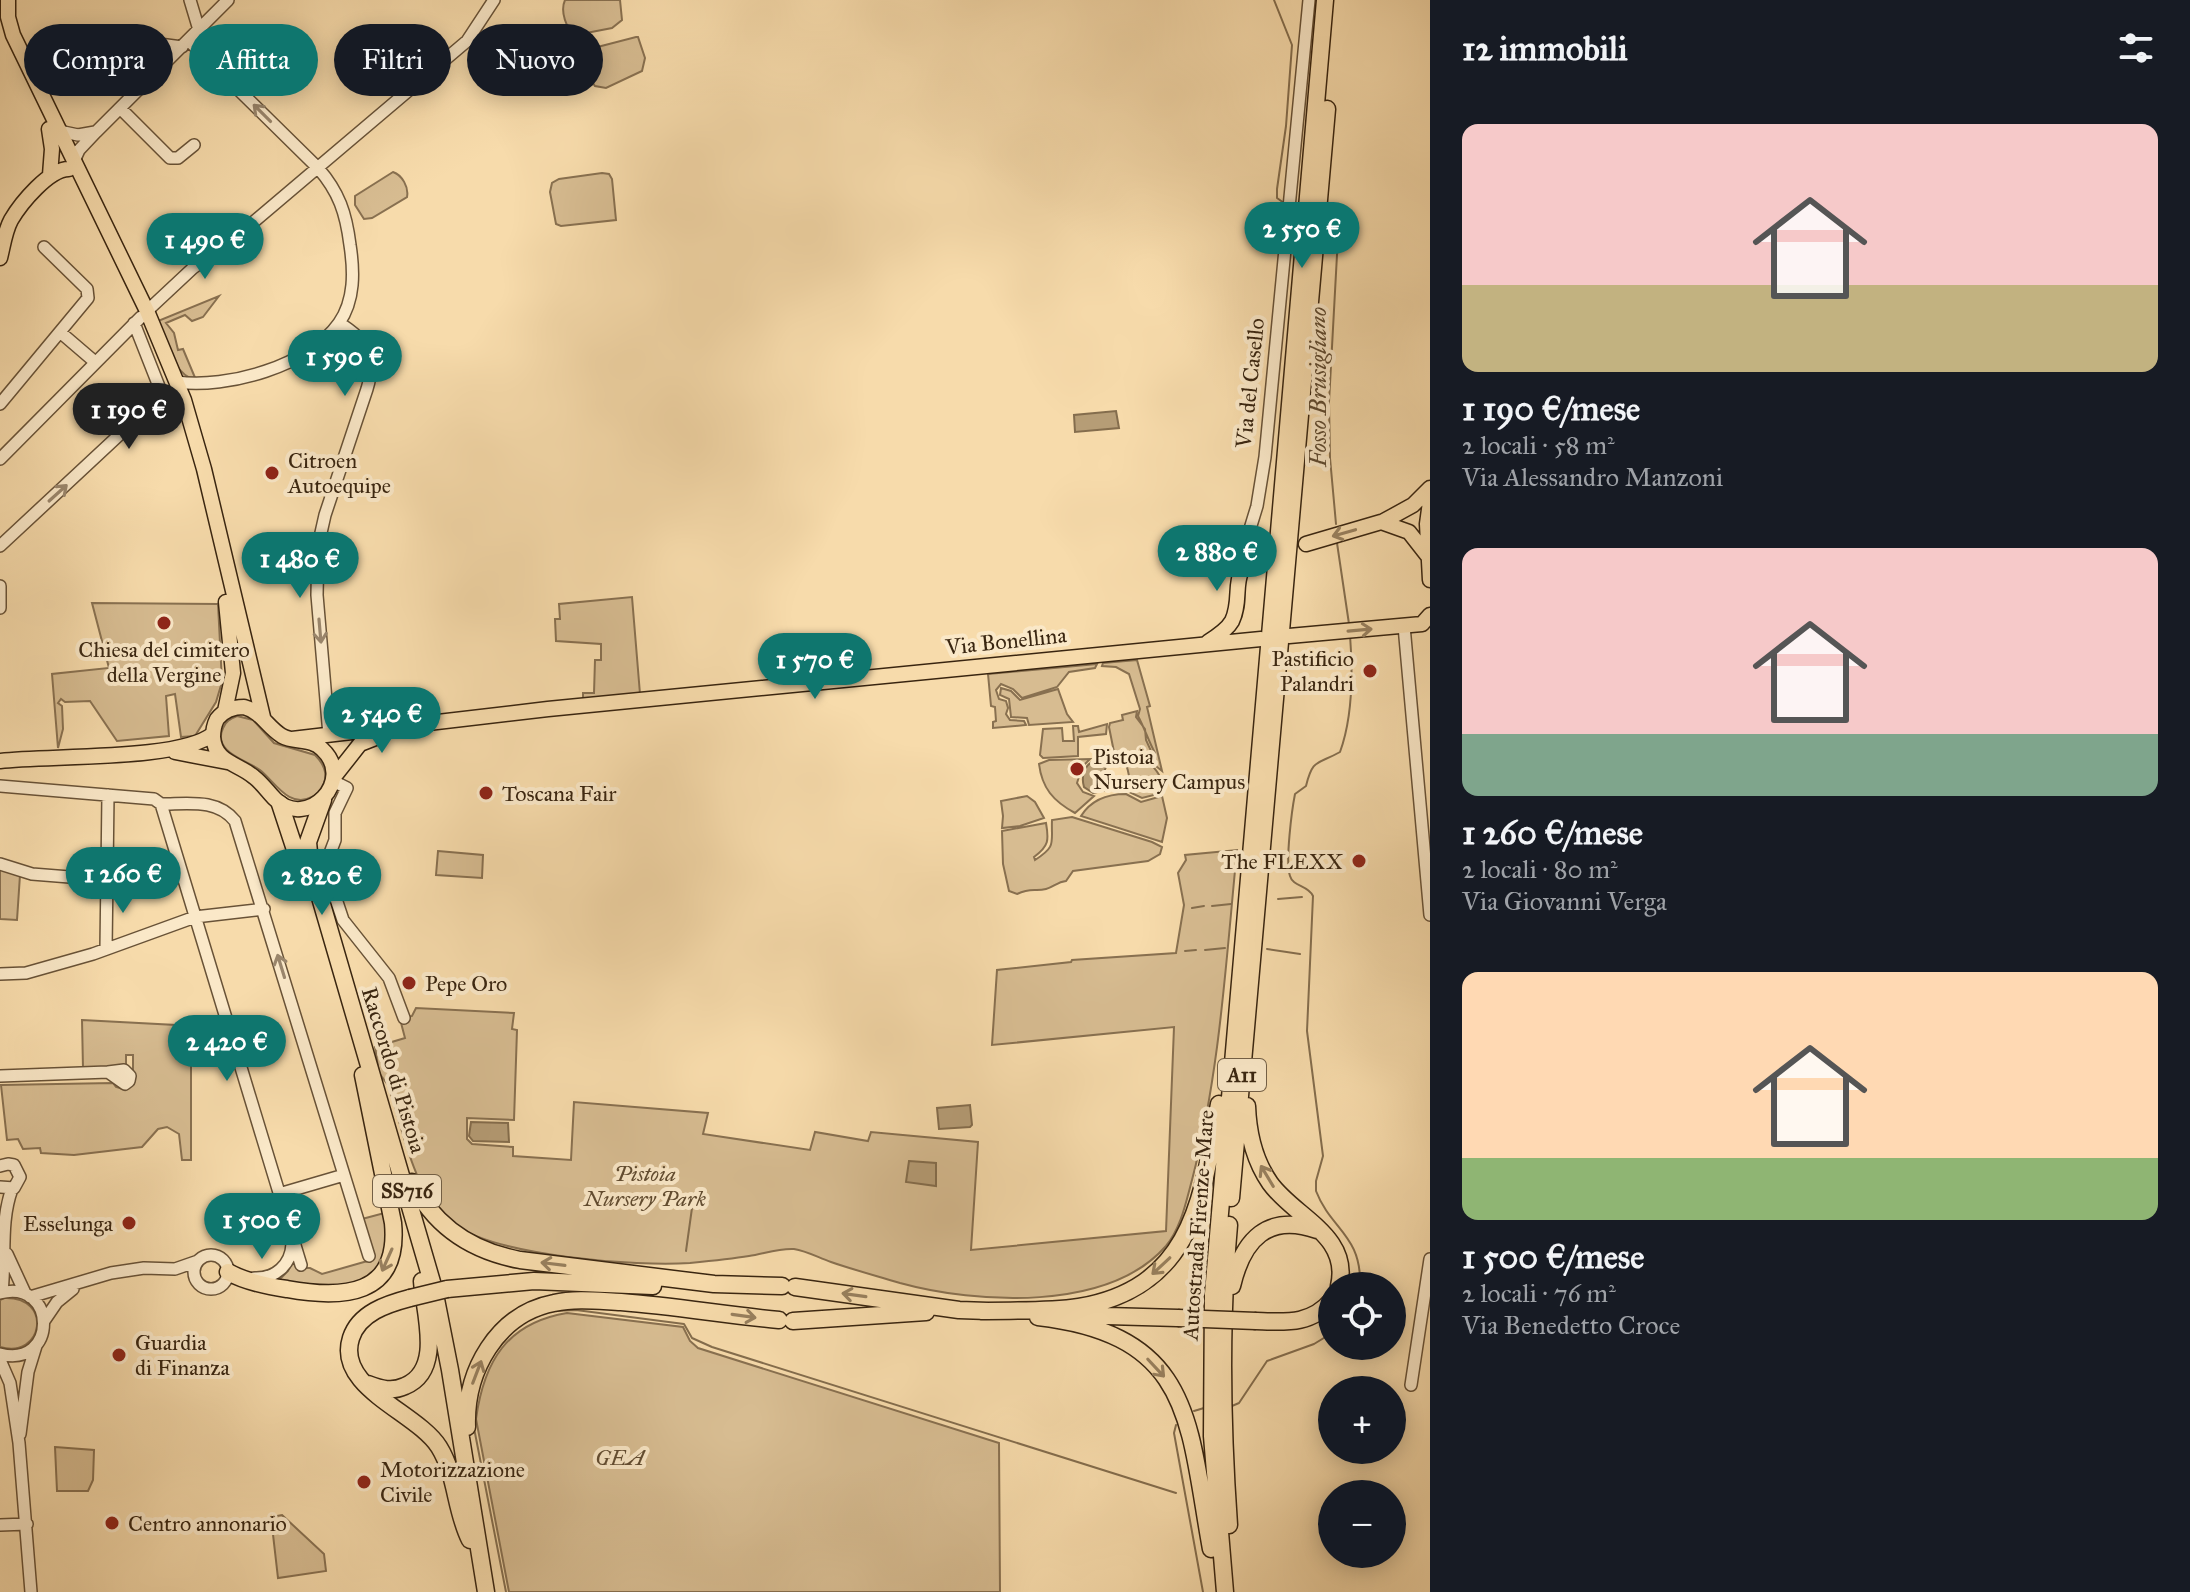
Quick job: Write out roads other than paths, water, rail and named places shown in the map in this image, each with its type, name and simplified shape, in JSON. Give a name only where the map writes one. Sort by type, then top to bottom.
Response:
[{"type":"highway","name":"Autostrada Firenze-Mare","points":[[1236,1592],[1226,1478],[1224,1347],[1228,1237],[1244,980],[1325,0]]},
{"type":"highway","name":"Autostrada Firenze-Mare","points":[[1225,1592],[1212,1436],[1213,1294],[1336,0]]},
{"type":"highway","name":"Raccordo di Pistoia","points":[[323,800],[308,842],[309,858],[434,1289],[486,1592]]},
{"type":"highway","name":"Raccordo di Pistoia","points":[[280,804],[421,1276],[440,1362],[479,1592]]},
{"type":"highway","points":[[1244,980],[1248,1123],[1254,1151],[1277,1191],[1332,1244],[1341,1272]]},
{"type":"highway","points":[[981,1311],[1056,1309],[1095,1303],[1137,1285],[1171,1257],[1192,1224],[1202,1191],[1244,980]]},
{"type":"highway","points":[[227,1270],[246,1281],[324,1295],[355,1292],[381,1274],[391,1253],[394,1231],[363,1075]]},
{"type":"highway","points":[[389,1130],[413,1185],[426,1206],[449,1231],[477,1247],[520,1260],[714,1284]]},
{"type":"highway","points":[[1224,1347],[1236,1272],[1253,1240],[1268,1228],[1281,1224],[1299,1224],[1321,1231]]},
{"type":"highway","points":[[364,1382],[385,1390],[398,1389],[413,1382],[423,1369],[429,1336],[421,1276]]},
{"type":"highway","points":[[470,1540],[462,1523],[450,1470],[438,1445],[423,1427],[374,1394],[350,1360],[350,1343],[362,1321],[377,1310],[410,1298],[447,1289],[534,1281],[618,1286],[714,1284],[788,1287],[959,1310],[1256,1321],[1303,1320],[1318,1314]]},
{"type":"highway","points":[[618,1286],[661,1295],[708,1311]]},
{"type":"highway","points":[[468,1476],[467,1419],[472,1382],[490,1345],[517,1319],[542,1306],[571,1301],[786,1320],[959,1310]]},
{"type":"highway","points":[[981,1311],[1061,1320],[1093,1328],[1125,1342],[1157,1368],[1177,1396],[1189,1428],[1219,1592]]},
{"type":"main road","points":[[8,0],[8,17],[13,35],[54,130],[50,175]]},
{"type":"main road","points":[[0,28],[71,165],[141,317],[181,419],[222,579],[233,660],[233,682],[225,711],[216,721],[213,734],[216,750],[227,762]]},
{"type":"main road","points":[[0,258],[1,237],[12,219],[50,175],[71,165]]},
{"type":"main road","points":[[141,317],[184,400],[204,469],[263,717]]},
{"type":"main road","points":[[1306,544],[1381,522],[1413,505],[1430,488]]},
{"type":"main road","points":[[1430,502],[1427,518],[1430,580]]},
{"type":"main road","points":[[1381,522],[1409,532],[1427,555]]},
{"type":"main road","points":[[1240,572],[1263,555]]},
{"type":"main road","name":"Via del Casello","points":[[1233,620],[1240,572]]},
{"type":"main road","points":[[1204,644],[1233,620]]},
{"type":"main road","name":"Via Bonellina","points":[[292,739],[422,723],[1260,639],[1242,634],[1233,620]]},
{"type":"main road","points":[[1289,636],[1404,626],[1427,621]]},
{"type":"main road","points":[[225,711],[244,707],[263,717],[276,732],[322,748],[331,761],[334,779]]},
{"type":"main road","name":"Via Bonellina","points":[[323,800],[334,779],[363,741],[422,723]]},
{"type":"main road","points":[[3,760],[167,751],[202,741],[213,734]]},
{"type":"main road","points":[[167,751],[227,762],[252,775],[280,804],[300,809],[323,800]]},
{"type":"street","points":[[190,0],[197,24]]},
{"type":"street","points":[[205,24],[228,0]]},
{"type":"street","points":[[0,459],[193,268],[318,168],[467,41],[494,0]]},
{"type":"street","name":"Via del Casello","points":[[1240,572],[1258,500],[1268,428],[1309,0]]},
{"type":"street","points":[[71,165],[79,150],[189,40]]},
{"type":"street","points":[[173,43],[185,44],[318,168],[338,194],[347,222],[353,276],[349,300],[339,323],[311,347],[278,367],[200,385],[177,382]]},
{"type":"street","points":[[120,108],[170,158],[178,158],[194,145]]},
{"type":"street","points":[[54,130],[74,135],[96,132]]},
{"type":"street","points":[[0,404],[89,294],[44,247]]},
{"type":"street","points":[[0,546],[161,396],[141,317]]},
{"type":"street","points":[[329,735],[317,604],[322,525],[371,368],[364,342],[339,323]]},
{"type":"street","points":[[60,332],[95,362]]},
{"type":"street","points":[[184,400],[200,385]]},
{"type":"street","points":[[1249,531],[1251,545],[1263,555]]},
{"type":"street","points":[[0,586],[0,608]]},
{"type":"street","points":[[1404,626],[1430,915]]},
{"type":"street","points":[[334,779],[347,788],[335,813],[335,840],[326,864],[335,899],[344,923],[389,978],[404,1018]]},
{"type":"street","points":[[0,786],[156,800],[161,804],[301,1265]]},
{"type":"street","points":[[106,949],[108,795]]},
{"type":"street","points":[[161,804],[210,805],[228,813],[240,832],[369,1256]]},
{"type":"street","points":[[0,864],[32,874],[107,880]]},
{"type":"street","points":[[0,974],[26,973],[195,917],[264,909]]},
{"type":"street","points":[[0,1076],[108,1072]]},
{"type":"street","points":[[3,1161],[17,1168],[20,1175],[18,1183],[6,1188],[3,1216]]},
{"type":"street","points":[[279,1194],[344,1175]]},
{"type":"street","points":[[0,1200],[5,1251],[1,1292],[27,1295],[80,1284],[120,1271],[175,1269],[207,1255],[223,1260],[227,1270],[223,1284],[213,1289],[201,1286],[175,1269]]},
{"type":"street","points":[[227,1270],[254,1278],[272,1275],[288,1261],[292,1239]]},
{"type":"street","points":[[5,1251],[27,1295],[40,1307],[44,1321],[28,1372],[19,1443]]},
{"type":"street","points":[[1411,1385],[1430,1259]]},
{"type":"street","points":[[196,1280],[194,1271],[198,1261]]},
{"type":"street","points":[[44,1321],[60,1299],[80,1284]]},
{"type":"street","points":[[31,1592],[19,1443],[9,1378],[0,1357],[18,1356],[36,1346]]},
{"type":"street","points":[[0,1525],[27,1524]]},
{"type":"waterway","name":"Fosso Brusigliano","points":[[1274,0],[1292,45],[1286,126],[1277,189],[1277,198],[1284,203]]},
{"type":"waterway","name":"Fosso Brusigliano","points":[[1327,207],[1336,210],[1339,218],[1329,402],[1336,524]]},
{"type":"waterway","name":"Fosso Brusigliano","points":[[1337,543],[1349,624]]},
{"type":"waterway","name":"Fosso Brusigliano","points":[[1350,635],[1351,694],[1344,738],[1340,752],[1314,766],[1306,786],[1295,794],[1288,859],[1292,880],[1313,896],[1307,1031],[1323,1156],[1316,1191],[1351,1244],[1359,1272]]},
{"type":"waterway","points":[[1278,899],[1302,897]]},
{"type":"waterway","points":[[1212,906],[1231,904]]},
{"type":"waterway","points":[[1192,908],[1204,906]]},
{"type":"waterway","points":[[1205,950],[1225,948]]},
{"type":"waterway","points":[[1267,949],[1300,954]]},
{"type":"waterway","points":[[1185,951],[1196,950]]},
{"type":"waterway","points":[[693,1200],[694,1193]]},
{"type":"waterway","points":[[686,1251],[692,1208]]},
{"type":"waterway","points":[[554,1311],[576,1310],[684,1324],[692,1338],[712,1347],[1176,1493]]},
{"type":"waterway","name":"Fosso Brusigliano","points":[[1232,1406],[1239,1403],[1267,1361],[1318,1342]]},
{"type":"waterway","name":"Fosso Brusigliano","points":[[1194,1411],[1204,1408]]},
{"type":"waterway","name":"Fosso Brusigliano","points":[[1176,1425],[1174,1433],[1203,1592]]},
{"type":"waterway","points":[[474,1428],[506,1592]]},
{"type":"place","name":"Citroen Autoequipe","points":[[272,473]]},
{"type":"place","name":"Chiesa del cimitero della Vergine","points":[[164,623]]},
{"type":"place","name":"Pastificio Palandri","points":[[1370,671]]},
{"type":"place","name":"Pistoia Nursery Campus","points":[[1077,769]]},
{"type":"place","name":"Toscana Fair","points":[[486,793]]},
{"type":"place","name":"The FLEXX","points":[[1359,861]]},
{"type":"place","name":"Pepe Oro","points":[[409,983]]},
{"type":"place","name":"Esselunga","points":[[129,1223]]},
{"type":"place","name":"Guardia di Finanza","points":[[119,1355]]},
{"type":"place","name":"Motorizzazione Civile","points":[[364,1482]]},
{"type":"place","name":"Centro annonario","points":[[112,1523]]},
{"type":"park label","name":"Pistoia Nursery Park","points":[[645,1186]]},
{"type":"park label","name":"GEA","points":[[620,1457]]}]
